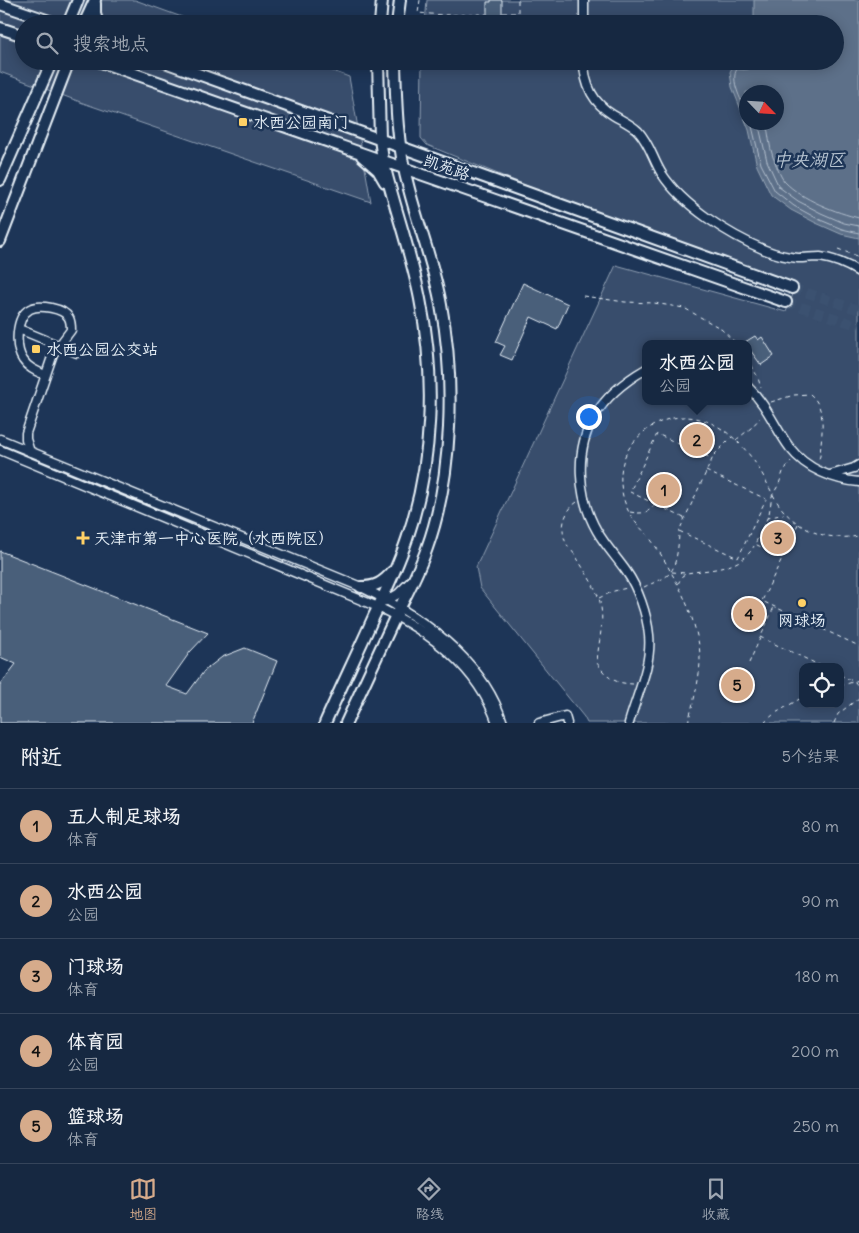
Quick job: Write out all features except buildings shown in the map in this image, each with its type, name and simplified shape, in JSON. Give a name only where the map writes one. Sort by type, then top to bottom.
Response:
[{"type":"main road","points":[[72,15],[79,0]]},
{"type":"main road","points":[[78,15],[79,0]]},
{"type":"main road","points":[[88,15],[95,0]]},
{"type":"main road","points":[[95,0],[95,15]]},
{"type":"main road","points":[[381,15],[382,0]]},
{"type":"main road","points":[[398,15],[400,0]]},
{"type":"main road","points":[[0,4],[32,15]]},
{"type":"main road","points":[[0,28],[15,33]]},
{"type":"main road","points":[[0,180],[48,70]]},
{"type":"main road","points":[[0,240],[66,70]]},
{"type":"main road","name":"凯苑路","points":[[126,70],[351,149],[386,159],[786,302]]},
{"type":"main road","name":"凯苑路","points":[[187,70],[792,288]]},
{"type":"main road","points":[[325,723],[382,602],[408,537],[421,485],[429,422],[429,368],[420,299],[391,194],[386,159],[380,139],[378,70]]},
{"type":"main road","points":[[346,723],[416,575],[435,522],[446,458],[449,376],[441,306],[404,167],[400,146],[395,70]]},
{"type":"main road","points":[[349,128],[386,159],[403,177],[409,189]]},
{"type":"main road","points":[[351,149],[378,170],[391,194]]},
{"type":"main road","points":[[361,588],[377,585],[384,581],[397,566]]},
{"type":"street","points":[[584,0],[584,15]]},
{"type":"street","points":[[585,70],[588,86],[601,107],[635,128],[643,136],[661,173],[697,210],[721,226],[765,250],[799,258],[823,256],[859,272]]},
{"type":"street","points":[[42,467],[34,460],[26,439],[26,433],[54,354],[71,330],[70,318],[61,312],[41,307],[30,309],[24,314],[19,329],[18,348],[23,361],[34,371],[45,375]]},
{"type":"street","points":[[19,329],[76,353]]},
{"type":"street","points":[[629,723],[641,685],[648,653],[649,635],[635,588],[627,572],[596,529],[584,499],[581,461],[583,447],[593,418],[611,395],[623,384],[642,372]]},
{"type":"street","points":[[752,391],[766,407],[796,455],[816,469],[829,475],[846,481],[859,482]]},
{"type":"street","points":[[0,439],[361,588],[439,636],[470,665],[492,696],[503,723]]},
{"type":"street","points":[[0,450],[359,599],[382,602],[429,635],[467,671],[486,697],[497,723]]},
{"type":"street","points":[[829,475],[859,465]]},
{"type":"street","points":[[382,602],[403,591],[416,575]]},
{"type":"street","points":[[541,723],[565,716],[567,723]]},
{"type":"path","points":[[420,0],[418,13],[443,15],[486,14]]},
{"type":"path","points":[[503,13],[518,12],[518,0]]},
{"type":"path","points":[[838,249],[859,257]]},
{"type":"path","points":[[583,296],[684,308],[714,324],[732,340]]},
{"type":"path","points":[[752,366],[758,378],[766,407]]},
{"type":"path","points":[[736,440],[751,428],[766,407],[794,395],[810,394],[814,398],[822,417],[820,456],[816,469]]},
{"type":"path","points":[[688,723],[699,676],[700,661],[694,623],[672,572],[629,512],[621,487],[623,466],[628,450],[639,436],[668,419],[684,417],[708,421],[725,430],[736,440],[755,463],[772,496],[785,513],[798,524],[807,530],[821,535],[837,537],[859,535],[859,527]]},
{"type":"path","points":[[685,518],[630,492],[658,434],[712,459]]},
{"type":"path","points":[[672,572],[678,548],[679,530],[712,459],[732,437]]},
{"type":"path","points":[[599,598],[614,591],[652,583],[672,572],[687,573],[738,563],[748,555],[755,544],[766,519],[772,496],[783,472],[796,455]]},
{"type":"path","points":[[679,530],[738,558],[766,499],[706,471]]},
{"type":"path","points":[[584,499],[575,503],[564,518],[563,534],[566,543],[577,557],[599,598],[602,626],[597,663],[610,679],[641,685]]},
{"type":"path","points":[[629,512],[642,514],[648,512],[655,504]]},
{"type":"path","points":[[766,519],[785,513]]},
{"type":"path","points":[[798,524],[762,601],[859,646]]},
{"type":"path","points":[[755,544],[783,557]]},
{"type":"path","points":[[678,584],[682,576],[687,573]]},
{"type":"path","points":[[749,662],[775,607]]},
{"type":"path","points":[[760,637],[815,663]]},
{"type":"path","points":[[844,677],[855,682],[859,687]]},
{"type":"path","points":[[844,685],[859,680]]},
{"type":"path","points":[[834,723],[838,714],[859,698]]},
{"type":"path","points":[[764,723],[774,714],[799,699]]},
{"type":"shaded area","points":[[0,0],[135,0],[176,15],[15,15],[15,70],[330,70],[349,77],[371,202],[83,103],[0,72]]},
{"type":"shaded area","points":[[427,0],[859,0],[859,723],[587,723],[480,588],[476,567],[616,265],[786,312],[797,284],[537,190],[427,145],[421,138],[422,70],[844,70],[844,15],[426,15]]},
{"type":"water","name":"中央湖区","points":[[754,0],[859,0],[859,238],[841,234],[816,223],[791,210],[771,195],[757,166],[749,130],[784,130],[784,85],[739,85],[739,105],[732,87],[731,70],[844,70],[844,15],[754,15]]},
{"type":"tunnel","points":[[792,288],[859,310]]},
{"type":"tunnel","points":[[786,302],[859,326]]},
{"type":"place","name":"水西公园南门","points":[[243,122]]},
{"type":"place","name":"水西公园公交站","points":[[36,349]]},
{"type":"place","name":"水西公园","points":[[697,440]]},
{"type":"place","name":"五人制足球场","points":[[664,490]]},
{"type":"place","name":"天津市第一中心医院（水西院区）","points":[[83,538]]},
{"type":"place","name":"‌门球场‌","points":[[778,538]]},
{"type":"place","name":"网球场","points":[[802,603]]},
{"type":"place","name":"体育园","points":[[749,614]]},
{"type":"place","name":"篮球场","points":[[737,685]]}]
